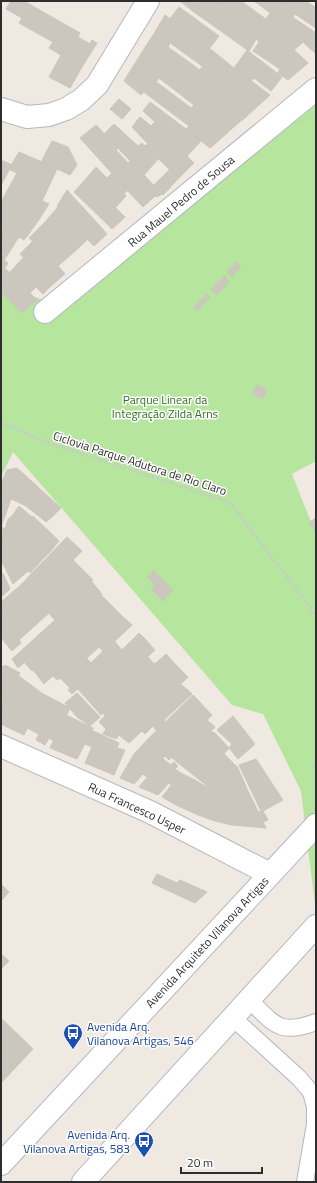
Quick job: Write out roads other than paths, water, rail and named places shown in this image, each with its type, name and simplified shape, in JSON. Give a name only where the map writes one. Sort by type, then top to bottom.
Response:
[{"type":"street","points":[[1,109],[27,117],[49,115],[66,109],[81,100],[97,85],[148,1]]},
{"type":"street","name":"Rua Mauel Pedro de Sousa","points":[[46,312],[316,89]]},
{"type":"street","name":"Rua Francesco Usper","points":[[1,746],[150,812],[270,874]]},
{"type":"street","name":"Avenida Arquiteto Vilanova Artigas","points":[[1,1164],[316,825]]},
{"type":"street","points":[[83,1182],[316,926]]},
{"type":"lane","points":[[248,999],[277,1026],[290,1029],[316,1022]]},
{"type":"lane","points":[[232,1017],[299,1078],[311,1092],[315,1107],[315,1124],[305,1182]]},
{"type":"place","name":"Avenida Arq. Vilanova Artigas, 546","points":[[73,1050]]},
{"type":"place","name":"Avenida Arq. Vilanova Artigas, 583","points":[[144,1158]]},
{"type":"park label","name":"Parque Linear da Integração Zilda Arns","points":[[165,406]]}]
